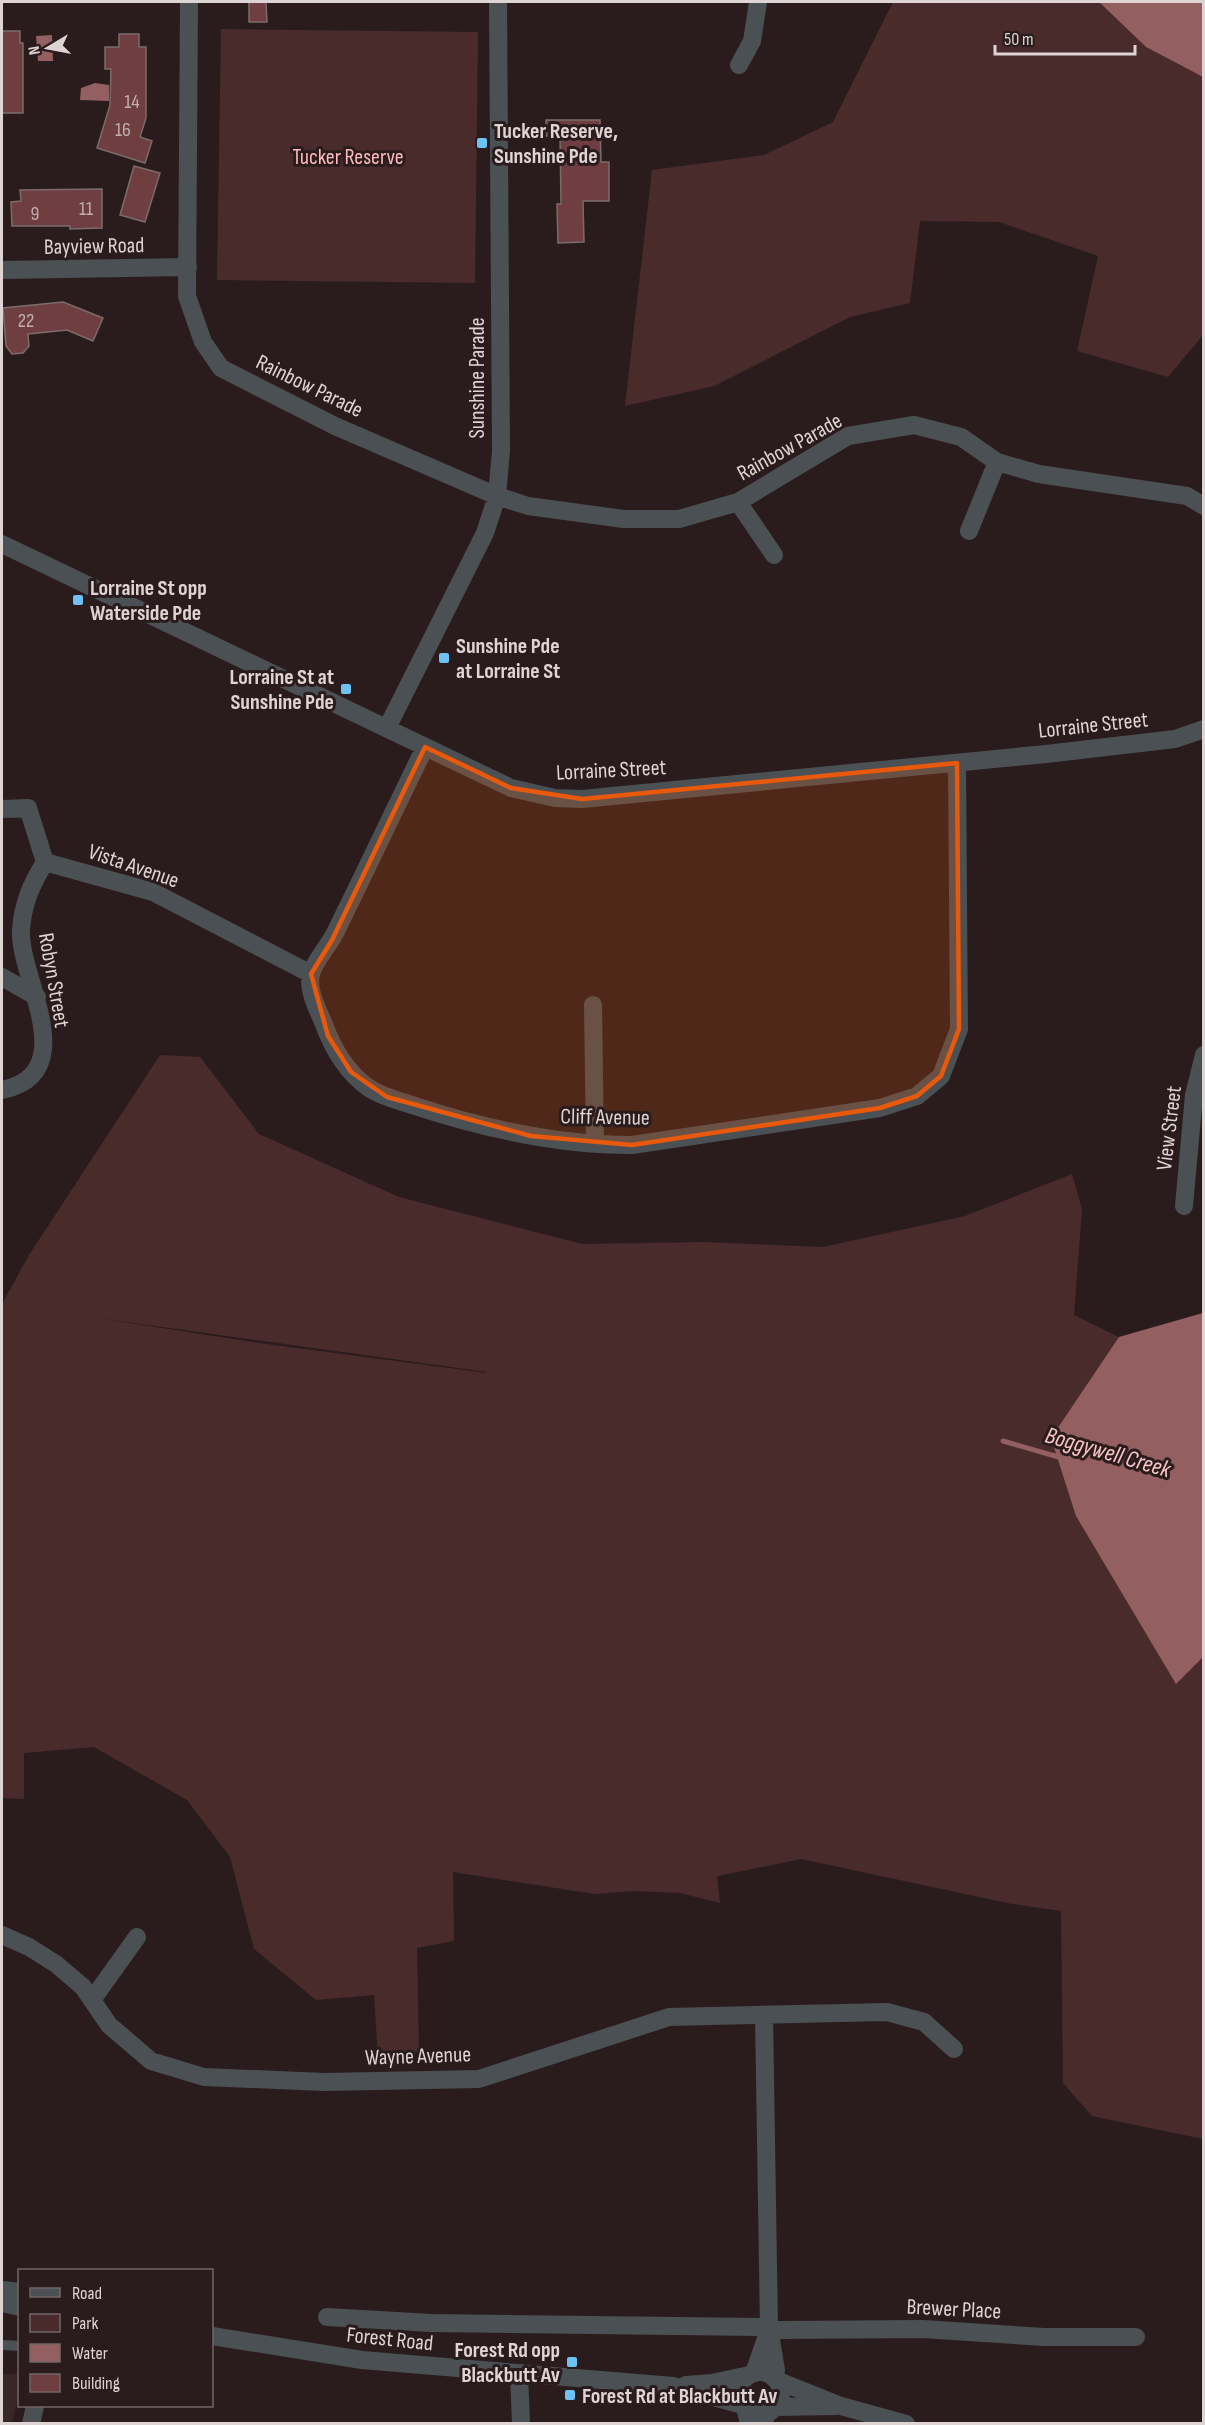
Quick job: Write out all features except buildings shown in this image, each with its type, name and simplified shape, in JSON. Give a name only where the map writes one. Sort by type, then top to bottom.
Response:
[{"type":"street","name":"Rainbow Parade","points":[[189,2],[187,296],[203,342],[220,368],[335,426],[497,496],[547,509],[624,519],[679,519],[738,502],[848,436],[914,425],[961,436],[997,462],[1039,474],[1187,496],[1203,506]]},
{"type":"street","name":"Sunshine Parade","points":[[387,728],[485,533],[497,496],[501,451],[498,2]]},
{"type":"street","points":[[739,65],[752,41],[758,2]]},
{"type":"street","name":"Bayview Road","points":[[2,270],[188,267]]},
{"type":"street","points":[[969,531],[997,462]]},
{"type":"street","name":"Rainbow Parade","points":[[738,502],[774,555]]},
{"type":"street","name":"Lorraine Street","points":[[2,544],[511,788],[555,798],[582,799],[957,763],[1175,739],[1203,729]]},
{"type":"street","points":[[311,974],[332,940],[424,747]]},
{"type":"street","name":"Cliff Avenue","points":[[311,974],[312,993],[328,1036],[351,1072],[371,1090],[436,1113],[531,1136],[558,1141],[632,1145],[879,1108],[917,1096],[941,1076],[959,1029],[957,763]]},
{"type":"street","points":[[2,809],[28,808],[45,862]]},
{"type":"street","name":"Vista Avenue","points":[[45,862],[153,892],[311,974]]},
{"type":"street","name":"Robyn Street","points":[[2,1090],[30,1077],[42,1055],[42,1027],[37,997],[20,932],[28,891],[45,862]]},
{"type":"street","points":[[2,977],[37,997]]},
{"type":"street","points":[[593,1005],[595,1144]]},
{"type":"street","name":"View Street","points":[[1184,1206],[1194,1095],[1203,1055]]},
{"type":"street","name":"Wayne Avenue","points":[[2,1935],[29,1947],[56,1964],[83,1987],[109,2025],[151,2061],[204,2077],[325,2082],[479,2079],[669,2017],[887,2012],[924,2022],[954,2049]]},
{"type":"street","points":[[92,2000],[137,1937]]},
{"type":"street","points":[[764,2015],[769,2328],[776,2370],[775,2379],[780,2394],[768,2414]]},
{"type":"street","points":[[2,2290],[18,2292]]},
{"type":"street","points":[[2,2303],[18,2307]]},
{"type":"street","name":"Forest Road","points":[[327,2317],[431,2323],[759,2326],[769,2328]]},
{"type":"street","points":[[769,2328],[752,2374],[740,2389],[746,2412],[768,2414],[841,2406]]},
{"type":"street","name":"Brewer Place","points":[[769,2328],[780,2330],[923,2329],[1044,2337],[1136,2337]]},
{"type":"street","name":"Forest Road","points":[[213,2336],[333,2356],[673,2386],[712,2383],[752,2374]]},
{"type":"street","points":[[519,2373],[521,2424]]},
{"type":"street","points":[[752,2374],[765,2373],[841,2406],[906,2424]]},
{"type":"street","name":"Forest Road","points":[[673,2386],[746,2412]]},
{"type":"street","points":[[31,2424],[35,2407]]},
{"type":"lane","points":[[2,2345],[18,2346]]},
{"type":"highlighted area","points":[[425,747],[511,788],[582,799],[957,763],[959,1029],[941,1076],[917,1096],[880,1108],[632,1145],[531,1136],[387,1097],[351,1072],[328,1036],[311,974],[332,940]]},
{"type":"shaded area","points":[[2,2374],[18,2374],[18,2398],[12,2423],[2,2423]]},
{"type":"green space","points":[[893,2],[1099,2],[1146,47],[1203,77],[1203,335],[1168,377],[1077,351],[1098,256],[999,222],[920,221],[910,303],[850,317],[714,386],[625,406],[652,170],[764,155],[833,122]]},
{"type":"green space","name":"Tucker Reserve","points":[[221,29],[478,32],[475,283],[217,280]]},
{"type":"green space","points":[[160,1055],[200,1057],[259,1134],[399,1197],[582,1244],[704,1242],[823,1247],[965,1216],[1072,1174],[1082,1209],[1074,1315],[1119,1337],[1203,1313],[1203,2139],[1092,2116],[1063,2083],[1061,1911],[1012,1904],[801,1859],[717,1876],[720,1903],[680,1893],[632,1891],[594,1894],[453,1872],[454,1941],[417,1948],[419,2052],[378,2057],[374,1995],[316,2000],[254,1949],[230,1857],[187,1800],[94,1747],[24,1753],[24,1799],[2,1798],[2,1304],[29,1255]],"holes":[[[97,1318],[487,1372],[259,1343]]]},
{"type":"water","points":[[1099,2],[1203,2],[1203,77],[1146,47]]},
{"type":"water","points":[[52,35],[53,61],[38,61],[36,36]]},
{"type":"water","points":[[95,83],[109,85],[109,101],[80,100],[81,88]]},
{"type":"water","points":[[1203,1313],[1203,1657],[1176,1684],[1076,1516],[1051,1438],[1119,1337]]},
{"type":"waterway","name":"Boggywell Creek","points":[[1003,1441],[1062,1458]]},
{"type":"place","name":"Tucker Reserve, Sunshine Pde","points":[[482,143]]},
{"type":"place","name":"Lorraine St opp Waterside Pde","points":[[78,600]]},
{"type":"place","name":"Sunshine Pde at Lorraine St","points":[[444,658]]},
{"type":"place","name":"Lorraine St at Sunshine Pde","points":[[346,689]]},
{"type":"place","name":"Forest Rd opp Blackbutt Av","points":[[572,2362]]},
{"type":"place","name":"Forest Rd at Blackbutt Av","points":[[570,2395]]}]
